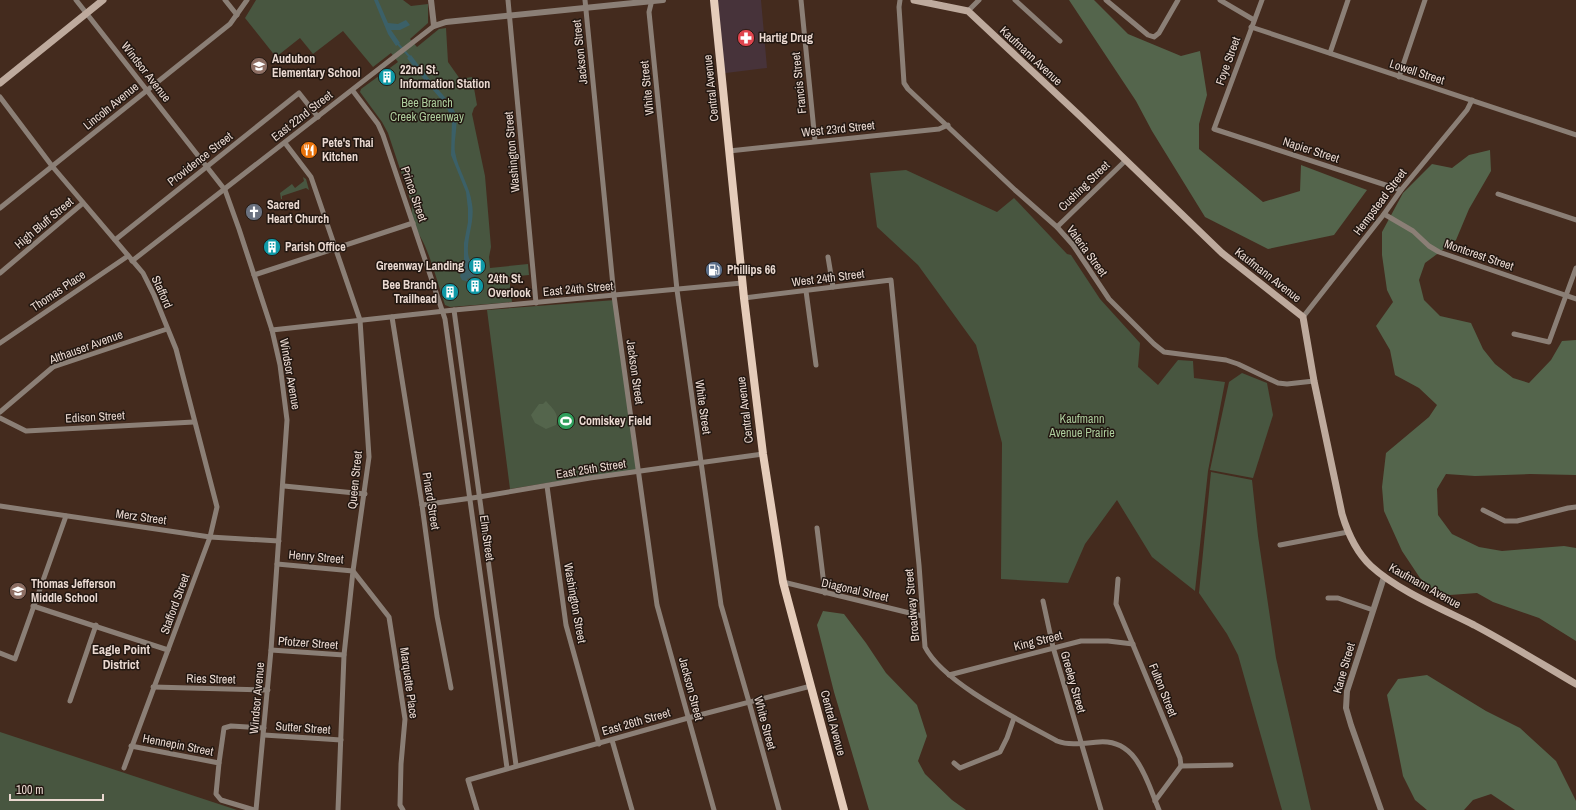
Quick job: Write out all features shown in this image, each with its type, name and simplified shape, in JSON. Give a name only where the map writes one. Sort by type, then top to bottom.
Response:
[{"type":"main road","points":[[0,83],[103,0]]},
{"type":"main road","name":"Central Avenue","points":[[714,0],[742,283],[763,454],[783,582],[844,810]]},
{"type":"main road","points":[[914,0],[968,12]]},
{"type":"main road","name":"Kaufmann Avenue","points":[[968,12],[1222,253],[1303,317],[1314,381],[1342,514],[1348,532],[1358,551],[1371,566],[1398,586],[1493,635],[1576,684]]},
{"type":"street","name":"Windsor Avenue","points":[[76,0],[225,190],[240,229],[272,330],[280,365],[287,420],[284,486],[264,735],[255,810]]},
{"type":"street","points":[[225,0],[238,15]]},
{"type":"street","name":"Lincoln Avenue","points":[[0,208],[230,24],[238,15],[247,0]]},
{"type":"street","points":[[431,0],[434,26]]},
{"type":"street","name":"Washington Street","points":[[508,0],[536,303]]},
{"type":"street","name":"Jackson Street","points":[[585,0],[614,296],[657,605],[714,810]]},
{"type":"street","name":"East 22nd Street","points":[[132,261],[353,91],[434,26],[446,22],[663,0]]},
{"type":"street","name":"Francis Street","points":[[801,0],[815,141]]},
{"type":"street","name":"Valeria Street","points":[[900,0],[899,6],[904,82],[908,88],[1015,190],[1057,227],[1074,245],[1109,299],[1154,344],[1164,352],[1226,360],[1278,382],[1287,384],[1314,381]]},
{"type":"street","points":[[968,12],[979,0]]},
{"type":"street","points":[[1015,0],[1060,41]]},
{"type":"street","points":[[1106,0],[1148,35],[1154,37],[1159,34],[1178,0]]},
{"type":"street","points":[[1220,0],[1254,20]]},
{"type":"street","name":"Foye Street","points":[[1214,129],[1262,0]]},
{"type":"street","points":[[1330,53],[1348,0]]},
{"type":"street","points":[[1399,77],[1425,0]]},
{"type":"street","name":"White Street","points":[[652,1],[649,12],[677,290],[721,605],[779,810]]},
{"type":"street","name":"Lowell Street","points":[[1251,27],[1576,135]]},
{"type":"street","name":"Prince Street","points":[[353,91],[382,131],[443,311]]},
{"type":"street","name":"Providence Street","points":[[114,240],[299,93],[318,117]]},
{"type":"street","name":"Stafford","points":[[0,97],[52,166],[145,277],[176,349],[217,507],[210,537]]},
{"type":"street","name":"Hempstead Street","points":[[1303,317],[1384,214],[1401,190],[1467,110],[1472,100]]},
{"type":"street","name":"West 23rd Street","points":[[729,151],[939,129],[948,125]]},
{"type":"street","name":"Napier Street","points":[[1214,129],[1401,190]]},
{"type":"street","name":"Queen Street","points":[[285,143],[311,177],[360,320],[369,457],[353,571],[344,655],[338,810]]},
{"type":"street","name":"Cushing Street","points":[[1057,227],[1126,161]]},
{"type":"street","points":[[1498,194],[1576,220]]},
{"type":"street","name":"High Bluff Street","points":[[0,273],[83,203]]},
{"type":"street","name":"Montcrest Street","points":[[1384,214],[1413,231],[1429,246],[1439,252],[1576,299]]},
{"type":"street","points":[[254,275],[413,223]]},
{"type":"street","name":"Thomas Place","points":[[0,342],[128,256]]},
{"type":"street","points":[[828,257],[832,287]]},
{"type":"street","points":[[1514,334],[1549,342],[1576,268]]},
{"type":"street","name":"West 24th Street","points":[[744,298],[891,280]]},
{"type":"street","name":"Broadway Street","points":[[891,280],[925,647],[929,656],[949,675],[976,695],[1014,718],[1057,741],[1064,744],[1114,742],[1131,752],[1138,761],[1159,810]]},
{"type":"street","name":"East 24th Street","points":[[272,330],[443,311],[742,283]]},
{"type":"street","points":[[806,291],[816,365]]},
{"type":"street","name":"Elm Street","points":[[454,310],[516,765]]},
{"type":"street","name":"Elm Street","points":[[443,311],[471,499],[507,768]]},
{"type":"street","name":"Pinard Street","points":[[392,317],[422,505],[437,616],[451,688]]},
{"type":"street","name":"Althauser Avenue","points":[[0,412],[53,367],[167,329]]},
{"type":"street","name":"Edison Street","points":[[0,418],[26,431],[194,422]]},
{"type":"street","name":"East 25th Street","points":[[422,505],[471,499],[547,486],[763,454]]},
{"type":"street","points":[[284,486],[365,494]]},
{"type":"street","name":"Washington Street","points":[[547,486],[566,625],[599,744]]},
{"type":"street","name":"Merz Street","points":[[0,506],[210,537],[279,542]]},
{"type":"street","points":[[1483,510],[1505,521],[1511,521],[1576,507]]},
{"type":"street","points":[[0,653],[15,659],[66,516]]},
{"type":"street","points":[[817,528],[825,593]]},
{"type":"street","points":[[1280,545],[1348,532]]},
{"type":"street","name":"Stafford Street","points":[[124,768],[210,537]]},
{"type":"street","name":"Henry Street","points":[[277,564],[353,571]]},
{"type":"street","name":"Marquette Place","points":[[353,571],[389,617],[405,719],[401,764],[400,805],[403,810]]},
{"type":"street","name":"Kane Street","points":[[1381,810],[1346,708],[1347,691],[1384,577]]},
{"type":"street","name":"Fulton Street","points":[[1118,579],[1116,604],[1180,758],[1181,766]]},
{"type":"street","name":"Diagonal Street","points":[[783,582],[922,616]]},
{"type":"street","points":[[1328,598],[1338,598],[1373,610]]},
{"type":"street","name":"Greeley Street","points":[[1043,601],[1053,647],[1101,810]]},
{"type":"street","points":[[33,606],[96,625],[168,650]]},
{"type":"street","points":[[70,701],[96,625]]},
{"type":"street","name":"King Street","points":[[949,675],[1081,641],[1108,641],[1133,644]]},
{"type":"street","name":"Pfotzer Street","points":[[271,650],[344,655]]},
{"type":"street","name":"East 26th Street","points":[[477,810],[468,780],[516,765],[811,686]]},
{"type":"street","name":"Ries Street","points":[[153,687],[268,690]]},
{"type":"street","points":[[954,763],[960,768],[1000,752],[1008,738],[1014,718]]},
{"type":"street","points":[[219,763],[224,728],[232,726],[264,728]]},
{"type":"street","name":"Sutter Street","points":[[264,735],[341,740]]},
{"type":"street","points":[[612,740],[632,810]]},
{"type":"street","name":"Hennepin Street","points":[[131,746],[219,763],[216,794],[221,800],[255,810]]},
{"type":"street","points":[[1155,801],[1181,766],[1231,764]]},
{"type":"shaded area","points":[[710,0],[761,0],[767,68],[718,74]]},
{"type":"green space","name":"Bee Branch Creek Greenway","points":[[256,0],[403,0],[411,6],[428,4],[428,23],[410,39],[417,47],[439,29],[446,28],[448,62],[460,79],[472,77],[477,105],[472,114],[485,176],[491,247],[489,257],[490,268],[528,264],[529,275],[509,277],[512,302],[450,307],[445,305],[428,253],[413,222],[412,205],[388,133],[382,122],[360,92],[361,89],[398,62],[391,53],[373,67],[343,31],[313,54],[300,38],[276,57],[245,18]]},
{"type":"green space","points":[[1069,0],[1094,0],[1128,34],[1181,56],[1200,51],[1207,95],[1199,124],[1199,149],[1263,202],[1300,191],[1301,165],[1367,190],[1334,235],[1268,249],[1205,217],[1152,131],[1136,101]]},
{"type":"green space","points":[[1490,150],[1491,171],[1469,209],[1456,240],[1425,263],[1419,280],[1424,300],[1440,316],[1471,323],[1483,349],[1495,364],[1513,378],[1529,383],[1551,360],[1562,341],[1576,340],[1576,475],[1530,474],[1475,476],[1446,474],[1437,489],[1438,515],[1452,534],[1479,547],[1502,551],[1564,546],[1576,548],[1576,641],[1539,618],[1493,602],[1477,593],[1450,595],[1433,590],[1420,578],[1402,551],[1384,511],[1382,487],[1386,453],[1429,417],[1437,405],[1419,388],[1395,375],[1390,350],[1376,326],[1393,302],[1387,290],[1382,255],[1382,232],[1403,193],[1432,164],[1452,168],[1469,155]]},
{"type":"green space","name":"Kaufmann Avenue Prairie","points":[[906,170],[997,212],[1014,198],[1067,254],[1071,255],[1100,299],[1140,343],[1138,367],[1158,385],[1178,360],[1193,361],[1194,378],[1225,382],[1208,471],[1195,591],[1152,557],[1117,500],[1085,544],[1068,583],[1001,579],[1002,443],[976,345],[918,265],[877,227],[870,173]]},
{"type":"green space","points":[[303,177],[306,179],[309,190],[306,188],[282,196],[281,199],[280,193],[292,184],[295,188],[304,181]]},
{"type":"green space","points":[[615,300],[638,472],[553,482],[510,489],[487,310]]},
{"type":"green space","points":[[1242,373],[1267,383],[1273,415],[1253,478],[1210,470],[1229,382]]},
{"type":"green space","points":[[546,401],[555,412],[557,421],[556,425],[546,429],[535,423],[531,415],[539,404],[543,404]]},
{"type":"green space","points":[[1211,472],[1252,480],[1258,536],[1276,658],[1311,810],[1282,810],[1238,655],[1227,634],[1199,593]]},
{"type":"green space","points":[[823,611],[844,614],[886,673],[917,705],[927,736],[918,761],[925,774],[952,800],[966,810],[869,810],[834,692],[817,625]]},
{"type":"green space","points":[[1427,675],[1486,711],[1520,728],[1556,761],[1576,801],[1576,810],[1515,810],[1491,794],[1473,800],[1464,810],[1427,810],[1415,800],[1403,776],[1387,695],[1398,679]]},
{"type":"green space","points":[[0,732],[237,810],[0,810]]},
{"type":"water","points":[[374,0],[378,0],[388,23],[398,24],[406,20],[410,25],[400,30],[391,30],[400,43],[396,46],[388,34]]},
{"type":"water","points":[[411,55],[428,78],[449,102],[456,115],[455,152],[471,197],[473,210],[468,252],[470,260],[478,273],[477,277],[477,275],[467,279],[469,282],[462,280],[460,276],[464,266],[464,243],[468,222],[468,209],[466,192],[451,155],[452,119],[445,104],[407,58]]},
{"type":"waterway","points":[[397,43],[410,57]]},
{"type":"place","name":"Hartig Drug","points":[[746,38]]},
{"type":"place","name":"Audubon Elementary School","points":[[259,66]]},
{"type":"place","name":"22nd St. Information Station","points":[[387,77]]},
{"type":"place","name":"Pete's Thai Kitchen","points":[[309,150]]},
{"type":"place","name":"Sacred Heart Church","points":[[254,212]]},
{"type":"place","name":"Parish Office","points":[[272,247]]},
{"type":"place","name":"Greenway Landing","points":[[477,266]]},
{"type":"place","name":"Phillips 66","points":[[714,270]]},
{"type":"place","name":"24th St. Overlook","points":[[475,286]]},
{"type":"place","name":"Bee Branch Trailhead","points":[[450,292]]},
{"type":"place","name":"Comiskey Field","points":[[566,421]]},
{"type":"place","name":"Thomas Jefferson Middle School","points":[[18,591]]},
{"type":"district","name":"Eagle Point District","points":[[121,656]]}]
